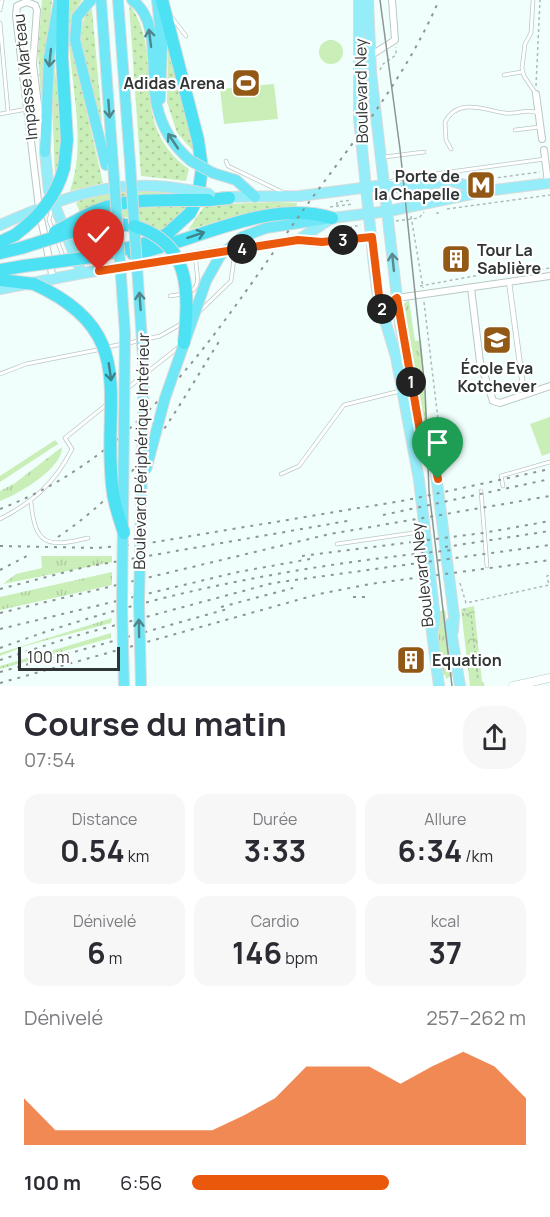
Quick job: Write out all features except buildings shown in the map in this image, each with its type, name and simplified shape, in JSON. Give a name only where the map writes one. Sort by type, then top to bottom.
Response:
[{"type":"highway","points":[[45,152],[50,57],[61,0]]},
{"type":"highway","points":[[0,242],[33,222],[53,196],[64,168],[67,140],[61,0]]},
{"type":"highway","points":[[91,0],[77,17],[75,40],[110,165]]},
{"type":"highway","points":[[101,0],[110,165],[125,333],[122,607],[124,686]]},
{"type":"highway","name":"Boulevard Périphérique Intérieur","points":[[118,0],[143,333],[141,686]]},
{"type":"highway","points":[[132,0],[141,8],[149,28],[154,90],[160,117],[170,139],[191,160],[213,173],[236,180],[255,197]]},
{"type":"highway","points":[[157,0],[162,45],[160,117]]},
{"type":"highway","points":[[99,256],[146,243],[167,234],[183,222],[198,197],[202,168],[198,140],[162,0]]},
{"type":"highway","points":[[0,253],[21,248],[85,222],[113,204],[187,195],[229,198]]},
{"type":"highway","points":[[0,270],[99,256],[128,255],[152,250],[230,224],[273,216],[334,212]]},
{"type":"highway","points":[[141,485],[165,398],[216,262],[228,247],[249,234],[334,212]]},
{"type":"highway","points":[[85,222],[134,226],[152,233],[164,242],[182,270],[188,301],[184,343]]},
{"type":"highway","points":[[0,280],[34,284],[67,301],[90,322],[104,347],[112,378],[113,493],[124,533]]},
{"type":"main road","name":"Boulevard Ney","points":[[359,0],[359,118],[369,213],[382,309],[403,390],[411,436],[426,535],[435,618],[433,630]]},
{"type":"main road","name":"Boulevard Ney","points":[[368,0],[370,56],[390,216],[397,298],[420,431],[432,450],[435,467],[433,486],[448,616],[457,627],[460,686]]},
{"type":"main road","points":[[45,152],[49,191],[77,274]]},
{"type":"main road","points":[[229,198],[288,197],[385,185],[400,188],[451,181],[486,191]]},
{"type":"main road","points":[[298,240],[334,212],[390,216],[486,191],[549,183]]},
{"type":"main road","points":[[0,225],[54,201],[128,186],[165,185],[187,195]]},
{"type":"main road","points":[[0,289],[77,274],[298,240],[322,242],[372,237]]},
{"type":"main road","name":"Boulevard Ney","points":[[411,436],[439,686]]},
{"type":"street","points":[[392,0],[395,40]]},
{"type":"street","name":"Impasse Marteau","points":[[45,152],[33,64],[37,10],[31,2],[16,3],[36,209],[48,280]]},
{"type":"street","name":"Boulevard Ney","points":[[370,56],[395,40]]},
{"type":"street","points":[[536,90],[542,139]]},
{"type":"street","points":[[544,150],[549,183]]},
{"type":"street","points":[[382,309],[397,298],[423,290],[471,288],[550,276]]},
{"type":"street","points":[[508,282],[524,394]]},
{"type":"street","points":[[471,288],[480,362],[493,401],[500,403],[550,386]]},
{"type":"street","points":[[513,686],[550,678]]},
{"type":"lane","points":[[0,10],[2,0]]},
{"type":"lane","points":[[168,0],[174,22],[186,36]]},
{"type":"lane","points":[[533,0],[531,33],[525,44],[522,72],[536,90]]},
{"type":"lane","points":[[0,23],[8,112]]},
{"type":"lane","points":[[504,75],[522,72]]},
{"type":"lane","points":[[451,149],[446,140],[444,122],[458,109],[475,106],[504,113],[531,110],[539,114]]},
{"type":"lane","points":[[0,114],[27,109]]},
{"type":"lane","points":[[515,130],[541,127]]},
{"type":"lane","points":[[381,158],[424,152]]},
{"type":"lane","points":[[385,185],[396,179],[545,159]]},
{"type":"lane","points":[[226,161],[228,166],[276,188],[288,197]]},
{"type":"lane","points":[[0,374],[26,364],[160,336],[205,308],[231,281],[235,250]]},
{"type":"lane","points":[[170,296],[195,289],[198,282],[196,256]]},
{"type":"lane","points":[[0,519],[31,502],[66,462],[72,449],[65,438],[189,339],[192,332],[186,320]]},
{"type":"lane","points":[[281,474],[299,466],[344,405],[403,390]]},
{"type":"lane","points":[[503,486],[501,476],[550,462]]},
{"type":"lane","points":[[481,491],[488,566]]},
{"type":"lane","points":[[31,502],[33,525],[45,540],[69,543],[88,538]]},
{"type":"lane","points":[[337,544],[420,532]]},
{"type":"path","points":[[536,90],[540,0]]},
{"type":"path","name":"Boulevard Ney","points":[[381,80],[380,69],[396,55],[395,40]]},
{"type":"path","points":[[392,172],[405,170]]},
{"type":"path","points":[[473,181],[538,172]]},
{"type":"path","points":[[487,175],[494,174]]},
{"type":"path","points":[[436,210],[550,195]]},
{"type":"path","points":[[334,212],[337,202],[352,198],[353,209]]},
{"type":"path","points":[[323,208],[334,212],[353,204]]},
{"type":"path","points":[[390,216],[412,219],[421,217],[426,211]]},
{"type":"path","points":[[436,213],[441,213]]},
{"type":"path","points":[[412,219],[423,290],[440,436],[438,449]]},
{"type":"path","points":[[352,236],[351,227],[359,225]]},
{"type":"path","points":[[423,290],[507,270],[507,274],[550,268]]},
{"type":"path","points":[[460,583],[466,603],[549,585],[548,576],[550,575]]},
{"type":"path","points":[[457,627],[464,609],[467,615],[471,615],[478,680]]},
{"type":"green space","points":[[42,0],[52,0],[41,99],[38,53]]},
{"type":"green space","points":[[70,0],[82,0],[74,12],[70,39],[103,183],[70,191],[76,169],[78,146],[70,48],[69,24]]},
{"type":"green space","points":[[129,4],[140,24],[146,45],[152,110],[158,131],[169,151],[189,169],[186,181],[141,176]]},
{"type":"green space","points":[[92,9],[102,121],[98,119],[91,94],[81,45],[85,17]]},
{"type":"green space","points":[[331,40],[340,43],[343,52],[340,61],[331,64],[322,61],[319,52],[322,43]]},
{"type":"green space","points":[[168,44],[196,154],[177,133],[167,102]]},
{"type":"green space","points":[[54,63],[62,136],[55,179],[52,98]]},
{"type":"green space","points":[[274,84],[278,119],[224,124],[220,89]]},
{"type":"green space","points":[[141,187],[187,195],[106,201],[80,212],[76,203],[85,197]]},
{"type":"green space","points":[[297,203],[296,211],[219,221],[188,230],[205,205]]},
{"type":"green space","points":[[187,206],[162,231],[130,217],[94,218],[125,208]]},
{"type":"green space","points":[[409,300],[415,341],[421,340],[429,441],[425,433],[402,305]]},
{"type":"green space","points":[[550,417],[550,453],[542,456],[530,424]]},
{"type":"green space","points":[[55,440],[58,444],[0,482],[0,476]]},
{"type":"green space","points":[[62,447],[60,455],[48,471],[18,493],[0,501],[0,491],[15,483]]},
{"type":"green space","points":[[41,556],[112,556],[112,562],[3,584],[16,574],[42,568]]},
{"type":"green space","points":[[112,572],[112,585],[0,610],[0,597]]},
{"type":"green space","points":[[474,606],[482,681],[485,686],[470,686],[461,609]]},
{"type":"green space","points":[[445,610],[455,674],[446,679],[445,675],[442,675],[436,612]]},
{"type":"green space","points":[[112,618],[111,623],[25,646],[0,656],[0,653]]},
{"type":"green space","points":[[111,633],[111,638],[0,669],[0,666]]},
{"type":"tram line","points":[[380,0],[400,149],[425,389],[429,491],[452,686]]},
{"type":"railway","points":[[0,509],[51,485],[97,456],[137,421],[174,383],[240,299],[378,108],[411,56],[439,0]]},
{"type":"railway","points":[[58,537],[111,494],[151,448],[220,340]]},
{"type":"railway","points":[[0,546],[97,548],[149,543],[407,500],[550,469]]},
{"type":"railway","points":[[383,515],[550,479]]},
{"type":"railway","points":[[0,613],[330,534],[550,496]]},
{"type":"railway","points":[[0,589],[85,567],[353,520]]},
{"type":"railway","points":[[302,556],[483,533],[550,521]]},
{"type":"railway","points":[[445,547],[550,531]]},
{"type":"railway","points":[[0,660],[75,636],[273,583],[550,545]]},
{"type":"railway","points":[[0,648],[110,612],[224,584],[338,564],[453,550]]},
{"type":"railway","points":[[0,570],[27,556]]},
{"type":"railway","points":[[0,629],[238,572],[310,559]]},
{"type":"railway","points":[[0,683],[319,594],[370,584],[550,560]]},
{"type":"railway","points":[[221,607],[293,588]]},
{"type":"railway","points":[[353,597],[366,597]]},
{"type":"railway","points":[[49,659],[231,608]]},
{"type":"railway","points":[[0,672],[54,657]]},
{"type":"place","name":"Adidas Arena","points":[[246,83]]},
{"type":"place","name":"Porte de la Chapelle","points":[[481,185]]},
{"type":"place","name":"Tour La Sablière","points":[[456,259]]},
{"type":"place","name":"École Eva Kotchever","points":[[497,340]]},
{"type":"place","name":"Equation","points":[[411,660]]},
{"type":"route","points":[[99,271],[298,240],[309,243],[372,237],[380,304],[382,309],[397,298],[403,345],[420,431],[432,450],[438,479]]}]
